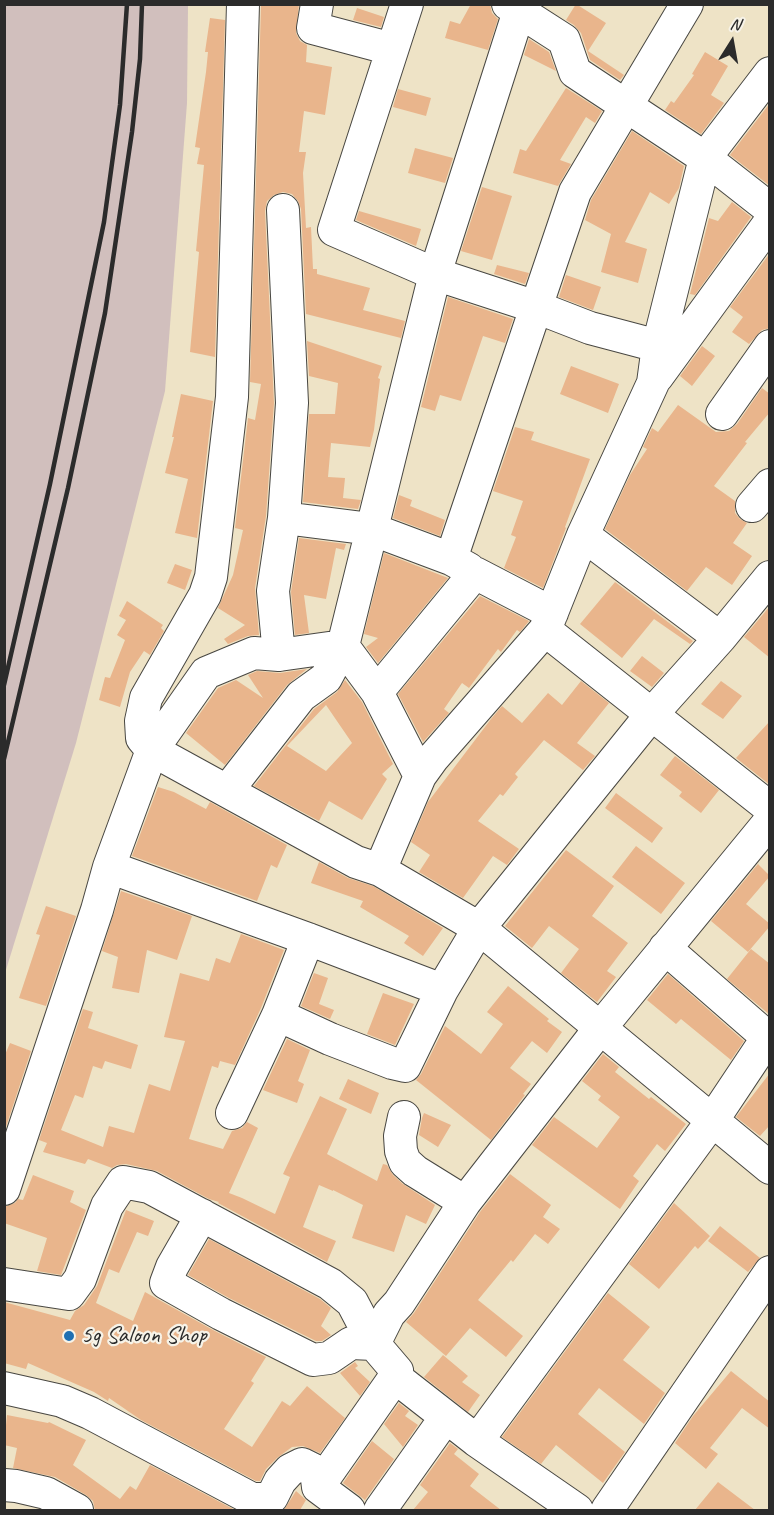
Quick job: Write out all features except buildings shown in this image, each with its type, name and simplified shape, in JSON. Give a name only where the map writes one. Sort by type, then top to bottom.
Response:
[{"type":"street","points":[[243,4],[232,397],[211,577],[205,595],[146,698],[141,722],[142,738],[152,750],[356,862],[380,870],[479,928],[770,1168]]},
{"type":"street","points":[[318,4],[313,28],[392,49]]},
{"type":"street","points":[[406,4],[334,230],[435,274],[536,306],[590,328],[658,346]]},
{"type":"street","points":[[377,692],[463,566],[536,306],[575,192],[687,4]]},
{"type":"street","points":[[227,791],[301,696],[326,678],[344,646],[435,274],[513,8],[564,40],[574,72],[705,158],[770,209]]},
{"type":"street","points":[[653,383],[658,346],[705,158],[770,73]]},
{"type":"street","points":[[279,654],[273,591],[284,518],[292,403],[284,210]]},
{"type":"street","points":[[380,870],[420,776],[548,622],[583,535],[653,383],[770,222]]},
{"type":"street","points":[[722,414],[770,346]]},
{"type":"street","points":[[284,518],[371,529],[463,566],[548,622],[651,715],[769,811],[665,948],[465,1202],[399,1303],[389,1314],[375,1344]]},
{"type":"street","points":[[583,535],[720,638]]},
{"type":"street","points":[[278,1015],[340,1043],[405,1066],[442,990],[479,928],[651,715],[720,638],[770,577]]},
{"type":"street","points":[[4,1189],[97,910],[109,867],[152,750],[206,673],[254,653],[279,654],[344,646]]},
{"type":"street","points":[[344,646],[377,692],[420,776]]},
{"type":"street","points":[[109,867],[442,990]]},
{"type":"street","points":[[232,1113],[278,1015],[308,939]]},
{"type":"street","points":[[477,1441],[712,1121],[768,1036],[665,948]]},
{"type":"street","points":[[404,1117],[400,1136],[401,1151],[405,1162],[415,1171],[465,1202]]},
{"type":"street","points":[[4,1284],[69,1294],[80,1278],[107,1206],[123,1182],[149,1187],[330,1284],[352,1302],[375,1344],[397,1371],[318,1487]]},
{"type":"street","points":[[202,1215],[165,1283],[313,1360],[328,1358],[351,1343],[375,1344]]},
{"type":"street","points":[[607,1510],[770,1272]]},
{"type":"street","points":[[395,1377],[477,1441],[577,1510]]},
{"type":"street","points":[[4,1388],[62,1401],[90,1413],[252,1498],[272,1497],[280,1481],[290,1470],[302,1464],[316,1471],[318,1487],[349,1510]]},
{"type":"street","points":[[380,1510],[446,1417]]},
{"type":"street","points":[[4,1485],[46,1493],[77,1510]]},
{"type":"shaded area","points":[[5,4],[188,5],[187,103],[165,391],[76,743],[5,973]]},
{"type":"railway","points":[[4,685],[50,484],[104,222],[120,105],[127,4]]},
{"type":"railway","points":[[4,759],[68,488],[105,313],[132,132],[140,59],[142,4]]},
{"type":"place","name":"5g Saloon Shop","points":[[69,1336]]}]
